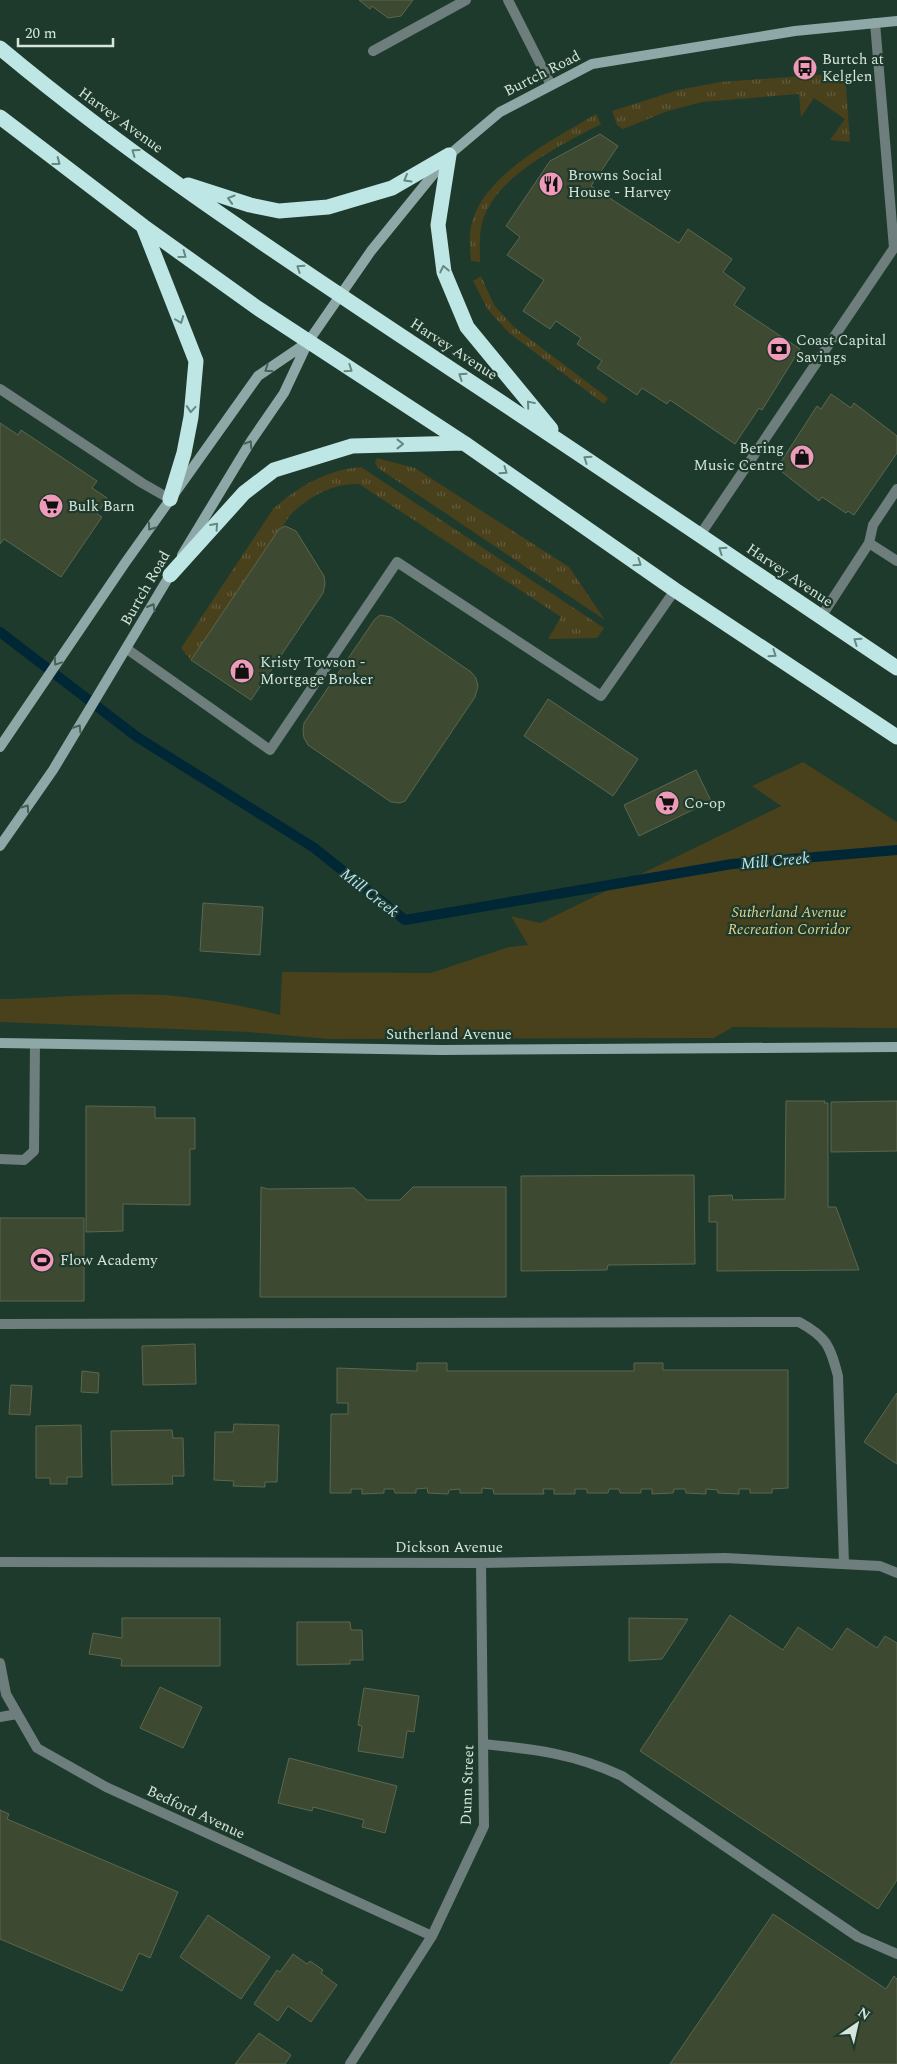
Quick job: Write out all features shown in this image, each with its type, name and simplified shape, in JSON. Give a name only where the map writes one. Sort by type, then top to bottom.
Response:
[{"type":"highway","name":"Harvey Avenue","points":[[0,48],[49,89],[174,181],[340,295],[700,534],[897,668]]},
{"type":"highway","points":[[0,117],[143,226],[308,342],[464,444],[676,590],[897,737]]},
{"type":"highway","points":[[174,181],[250,205],[279,211],[328,207],[392,188],[449,155]]},
{"type":"highway","points":[[449,155],[438,226],[444,272],[467,327],[561,442]]},
{"type":"highway","points":[[143,226],[196,361],[191,417],[184,453],[170,499]]},
{"type":"highway","points":[[170,575],[244,493],[274,470],[352,446],[464,444]]},
{"type":"main road","name":"Burtch Road","points":[[0,846],[52,770],[127,649],[246,448],[284,393],[308,342],[410,200],[449,155],[500,112],[592,64],[795,31],[897,21]]},
{"type":"main road","name":"Burtch Road","points":[[0,747],[84,622],[258,376],[308,342]]},
{"type":"main road","name":"Sutherland Avenue","points":[[0,1043],[441,1050],[897,1047]]},
{"type":"street","points":[[373,51],[466,0]]},
{"type":"street","points":[[508,0],[550,85]]},
{"type":"street","points":[[700,534],[894,248],[875,23]]},
{"type":"street","points":[[0,389],[142,483],[170,499]]},
{"type":"street","points":[[821,617],[869,543],[873,525],[897,489]]},
{"type":"street","points":[[869,543],[897,561]]},
{"type":"street","points":[[127,649],[270,750],[397,562],[601,696],[676,590]]},
{"type":"street","points":[[0,1159],[24,1160],[34,1151],[35,1044]]},
{"type":"street","points":[[0,1324],[799,1322],[813,1330],[830,1346],[838,1376],[844,1564]]},
{"type":"street","name":"Dickson Avenue","points":[[0,1562],[481,1563],[726,1558],[880,1566],[897,1573]]},
{"type":"street","name":"Dunn Street","points":[[350,2064],[432,1936],[484,1826],[481,1563]]},
{"type":"street","name":"Bedford Avenue","points":[[0,1663],[6,1694],[37,1748],[106,1787],[432,1936]]},
{"type":"street","points":[[0,1717],[18,1714]]},
{"type":"street","points":[[483,1744],[543,1750],[592,1762],[622,1776],[858,1936],[897,1954]]},
{"type":"green space","points":[[845,73],[850,142],[830,140],[845,119],[814,98],[801,117],[799,94],[702,102],[668,111],[623,129],[617,125],[612,111],[678,90],[720,82]]},
{"type":"green space","points":[[596,114],[601,124],[549,152],[531,164],[500,191],[489,206],[482,223],[480,262],[471,261],[471,224],[481,202],[493,186],[508,171],[543,145]]},
{"type":"green space","points":[[481,276],[494,305],[514,327],[608,398],[604,404],[509,333],[488,310],[473,281]]},
{"type":"green space","points":[[377,458],[415,468],[569,567],[605,620],[378,468],[375,463]]},
{"type":"green space","points":[[361,467],[604,628],[597,638],[548,639],[561,617],[359,484],[349,484],[331,488],[314,496],[291,514],[191,660],[181,648],[273,509],[303,486],[336,472]]},
{"type":"green space","name":"Sutherland Avenue Recreation Corridor","points":[[803,762],[897,822],[897,1028],[733,1027],[714,1038],[329,1039],[248,1032],[0,1022],[0,999],[103,995],[144,994],[179,996],[222,1002],[280,1015],[282,972],[431,973],[509,947],[528,945],[511,916],[540,923],[781,806],[752,786]]},
{"type":"building","points":[[359,0],[413,0],[401,16],[388,18],[372,6],[370,9]]},
{"type":"building","points":[[600,134],[618,146],[591,186],[679,243],[688,229],[732,259],[723,272],[745,288],[734,305],[800,349],[762,410],[759,408],[735,444],[670,400],[667,404],[642,388],[637,395],[597,368],[602,361],[577,344],[581,338],[556,321],[550,329],[523,311],[544,280],[507,255],[520,237],[506,226],[550,161]]},
{"type":"building","points":[[831,394],[851,408],[854,403],[897,436],[897,453],[854,515],[848,511],[846,513],[822,497],[819,501],[777,468],[817,406],[821,409]]},
{"type":"building","name":"Bulk Barn","points":[[0,423],[18,435],[21,430],[97,481],[92,488],[107,498],[97,514],[102,517],[61,577],[4,539],[0,544]]},
{"type":"building","points":[[285,526],[296,531],[324,576],[325,584],[323,593],[251,700],[191,660],[279,529]]},
{"type":"building","points":[[380,615],[391,617],[471,672],[476,678],[478,686],[475,697],[405,801],[400,803],[391,802],[308,745],[303,731],[304,723],[375,619]]},
{"type":"building","points":[[548,699],[638,759],[613,796],[524,736]]},
{"type":"building","name":"Co-op","points":[[696,770],[711,801],[639,836],[624,805]]},
{"type":"building","points":[[203,903],[263,907],[260,955],[200,951]]},
{"type":"building","points":[[786,1101],[825,1101],[824,1103],[828,1103],[828,1207],[836,1207],[859,1270],[717,1271],[717,1222],[709,1222],[709,1196],[732,1195],[733,1200],[785,1199]]},
{"type":"building","points":[[897,1101],[897,1151],[831,1152],[831,1102]]},
{"type":"building","points":[[86,1106],[155,1107],[155,1118],[195,1118],[195,1149],[190,1149],[190,1205],[123,1204],[123,1231],[86,1232]]},
{"type":"building","points":[[694,1175],[695,1264],[608,1265],[607,1270],[521,1271],[521,1176]]},
{"type":"building","points":[[261,1187],[268,1189],[354,1188],[367,1200],[400,1200],[413,1187],[506,1187],[506,1297],[260,1297]]},
{"type":"building","name":"Flow Academy","points":[[0,1218],[84,1218],[84,1301],[0,1301]]},
{"type":"building","points":[[195,1344],[196,1384],[143,1385],[142,1346]]},
{"type":"building","points":[[417,1363],[447,1363],[447,1371],[634,1371],[634,1363],[663,1363],[663,1370],[788,1370],[788,1488],[772,1489],[772,1493],[750,1493],[750,1489],[739,1489],[739,1494],[718,1493],[718,1490],[706,1489],[706,1494],[686,1493],[685,1489],[674,1489],[673,1493],[652,1494],[652,1489],[641,1489],[641,1493],[620,1493],[619,1489],[609,1489],[608,1493],[587,1493],[587,1489],[575,1489],[575,1494],[554,1494],[554,1489],[543,1489],[544,1494],[494,1494],[493,1489],[482,1488],[482,1493],[460,1493],[460,1489],[449,1490],[448,1494],[428,1493],[427,1488],[416,1489],[416,1493],[395,1493],[394,1489],[384,1489],[384,1493],[362,1494],[362,1489],[351,1489],[351,1493],[330,1493],[331,1414],[348,1414],[348,1403],[337,1403],[337,1368],[417,1371]]},
{"type":"building","points":[[82,1371],[99,1373],[98,1393],[81,1392]]},
{"type":"building","points":[[11,1385],[32,1386],[30,1415],[9,1414]]},
{"type":"building","points":[[897,1393],[897,1464],[864,1442]]},
{"type":"building","points":[[234,1424],[279,1425],[277,1482],[265,1482],[265,1487],[233,1486],[234,1481],[214,1480],[215,1432],[233,1432]]},
{"type":"building","points":[[81,1425],[82,1477],[67,1477],[67,1484],[50,1484],[50,1478],[36,1478],[36,1426]]},
{"type":"building","points":[[172,1430],[173,1438],[183,1438],[184,1476],[172,1476],[173,1484],[112,1485],[111,1431]]},
{"type":"building","points":[[730,1615],[783,1650],[798,1627],[832,1650],[847,1628],[877,1648],[885,1636],[897,1643],[897,1880],[878,1909],[640,1751]]},
{"type":"building","points":[[122,1618],[220,1618],[220,1666],[121,1666],[122,1659],[89,1654],[93,1633],[122,1638]]},
{"type":"building","points":[[629,1618],[688,1619],[662,1659],[629,1661]]},
{"type":"building","points":[[297,1622],[350,1622],[351,1630],[362,1630],[363,1660],[350,1660],[350,1664],[297,1665]]},
{"type":"building","points":[[160,1687],[202,1707],[183,1748],[140,1728]]},
{"type":"building","points":[[364,1688],[419,1696],[414,1732],[407,1731],[403,1758],[358,1751],[362,1726],[358,1725]]},
{"type":"building","points":[[289,1758],[397,1786],[385,1833],[362,1827],[364,1820],[313,1807],[312,1811],[278,1803]]},
{"type":"building","points":[[0,1810],[9,1814],[7,1819],[178,1892],[150,1958],[139,1953],[122,1991],[0,1939]]},
{"type":"building","points":[[773,1914],[886,1989],[894,1976],[897,1979],[897,2064],[670,2064]]},
{"type":"building","points":[[208,1915],[270,1957],[241,1999],[180,1957]]},
{"type":"building","points":[[293,1954],[307,1964],[310,1961],[323,1970],[321,1973],[337,1985],[311,2022],[288,2006],[278,2021],[254,2004],[277,1970],[280,1972]]},
{"type":"building","points":[[259,2033],[291,2055],[285,2064],[235,2064]]},
{"type":"waterway","name":"Mill Creek","points":[[0,632],[137,737],[313,847],[405,920],[732,864],[897,850]]},
{"type":"place","name":"Burtch at Kelglen","points":[[805,68]]},
{"type":"place","name":"Browns Social House - Harvey","points":[[551,184]]},
{"type":"place","name":"Coast Capital Savings","points":[[779,349]]},
{"type":"place","name":"Bering Music Centre","points":[[802,457]]},
{"type":"place","name":"Bulk Barn","points":[[51,506]]},
{"type":"place","name":"Kristy Towson - Mortgage Broker","points":[[242,671]]},
{"type":"place","name":"Co-op","points":[[667,803]]},
{"type":"place","name":"Flow Academy","points":[[42,1260]]}]
